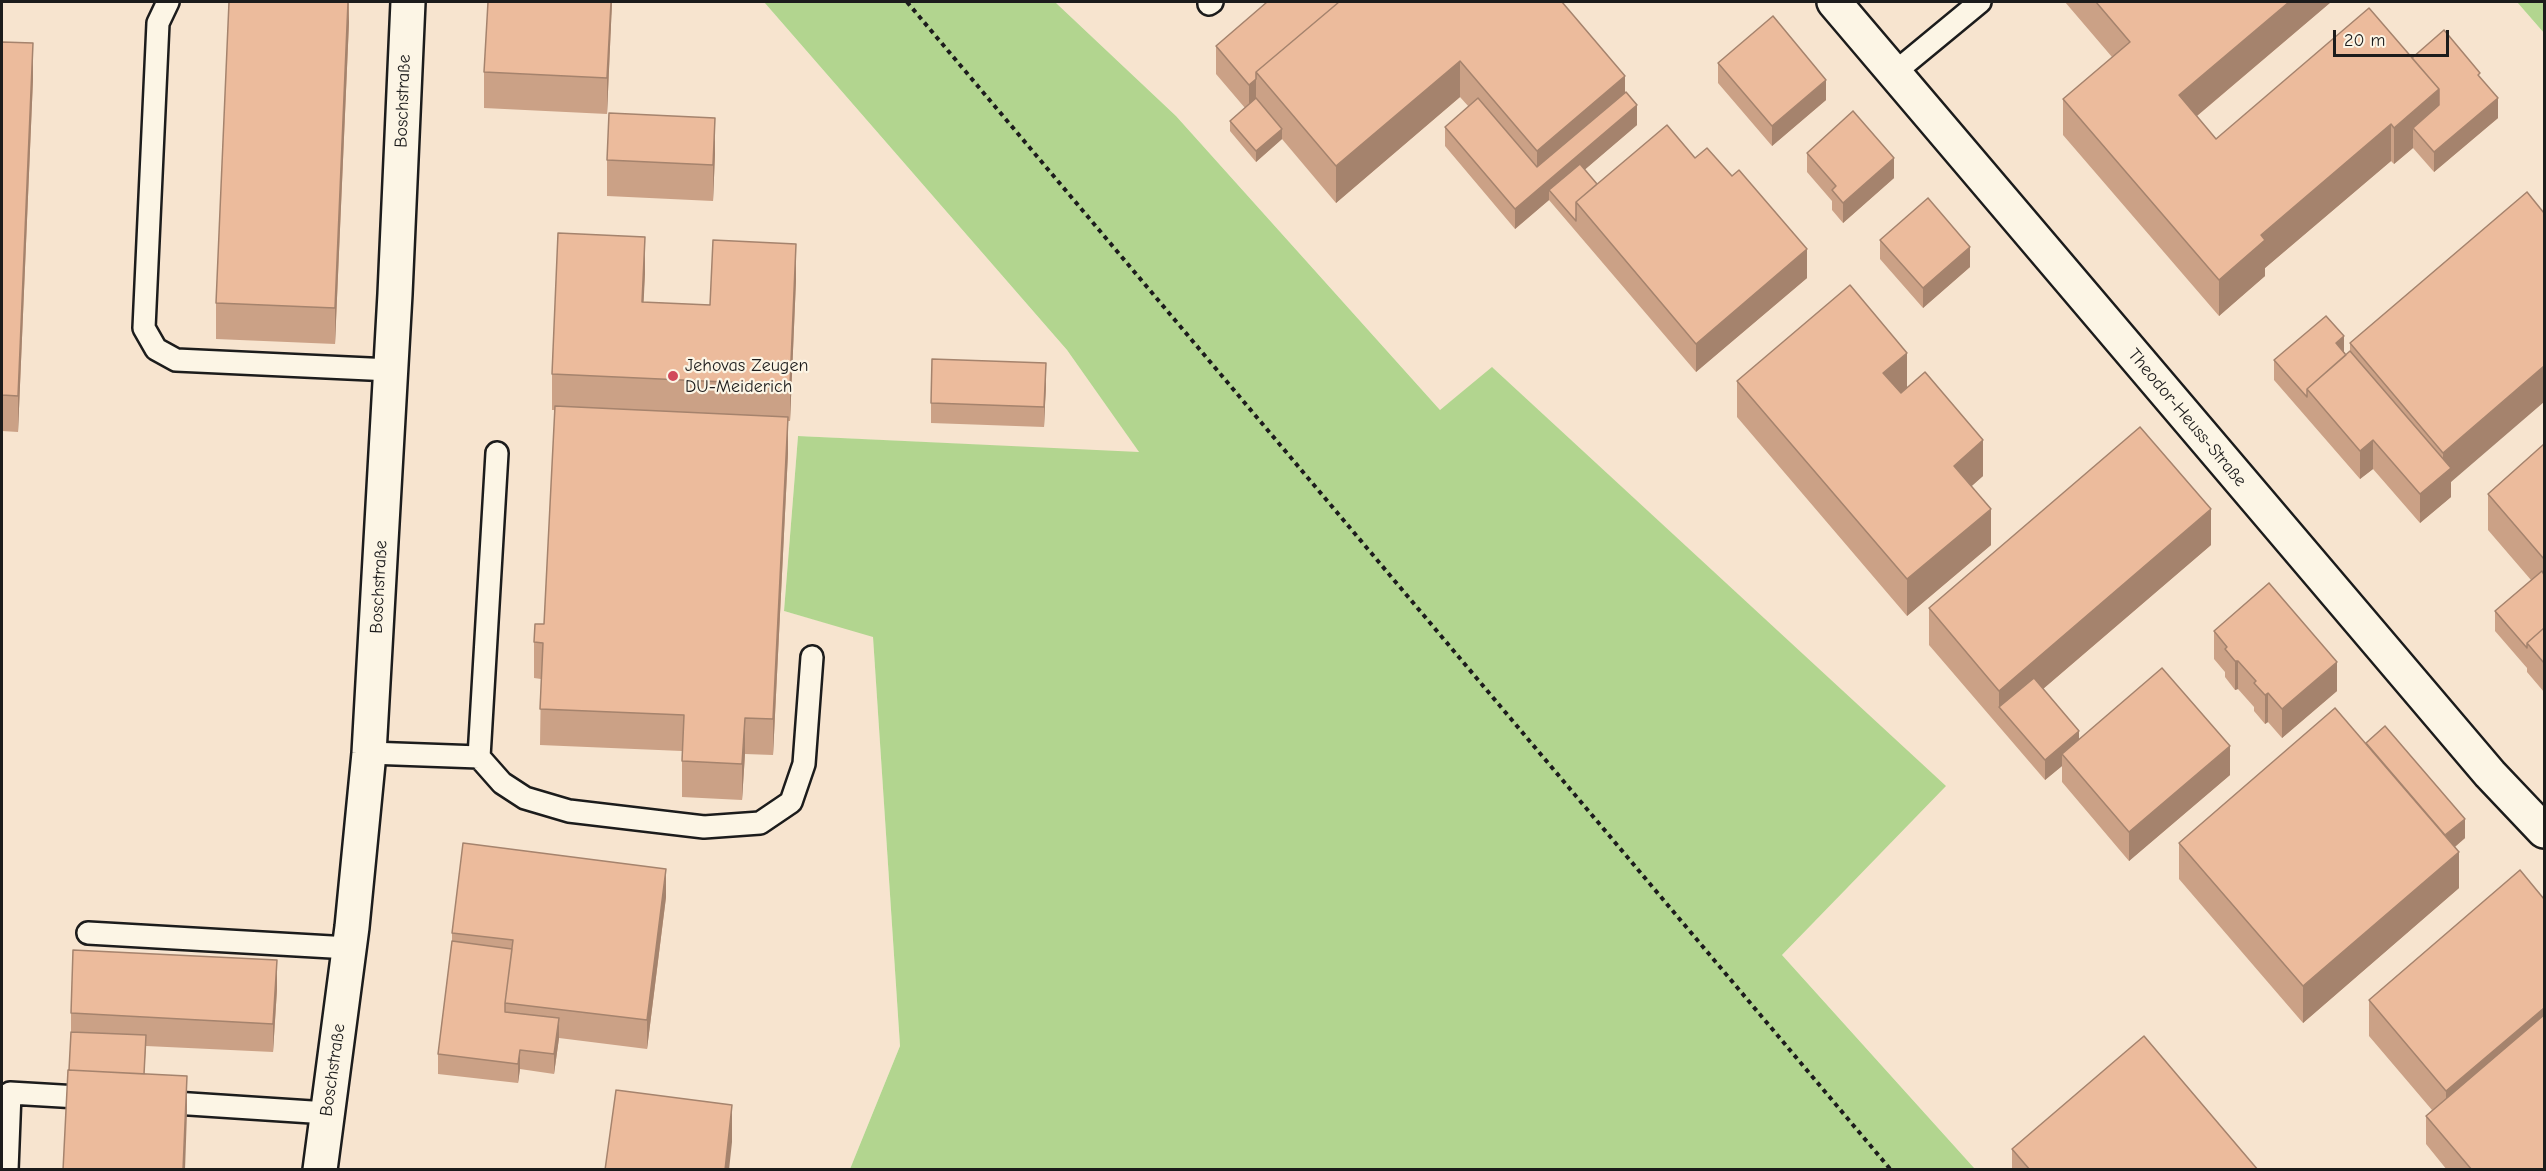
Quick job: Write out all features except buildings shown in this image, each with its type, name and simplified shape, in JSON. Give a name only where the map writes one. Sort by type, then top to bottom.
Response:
[{"type":"street","name":"Boschstraße","points":[[320,1170],[349,948],[369,753],[391,370],[408,2]]},
{"type":"street","name":"Theodor-Heuss-Straße","points":[[1834,2],[2490,774],[2544,831]]},
{"type":"lane","points":[[168,2],[158,23],[144,328],[156,349],[176,360],[391,370]]},
{"type":"lane","points":[[1894,73],[1980,2]]},
{"type":"lane","points":[[497,453],[479,756],[502,783],[525,798],[569,811],[704,827],[760,823],[791,802],[804,764],[812,657]]},
{"type":"lane","points":[[369,753],[479,756]]},
{"type":"lane","points":[[88,933],[349,948]]},
{"type":"lane","points":[[7,1170],[5,1142],[10,1093],[116,1100]]},
{"type":"lane","points":[[139,1101],[327,1113]]},
{"type":"path","points":[[906,2],[1891,1170]]},
{"type":"shaded area","points":[[2,2],[764,2],[1067,350],[1140,453],[798,436],[784,611],[873,636],[900,1046],[850,1169],[2,1170]]},
{"type":"shaded area","points":[[1055,2],[2517,2],[2544,33],[2544,1169],[1975,1169],[1782,955],[1945,786],[1493,368],[1440,410],[1176,116]]},
{"type":"green space","points":[[764,2],[1055,2],[1176,116],[1440,410],[1492,367],[1946,786],[1782,955],[1975,1169],[850,1169],[900,1046],[873,637],[784,611],[798,436],[1139,452],[1067,350]]},
{"type":"green space","points":[[2517,2],[2544,2],[2544,33]]},
{"type":"place","name":"Jehovas Zeugen DU-Meiderich","points":[[673,376]]}]
